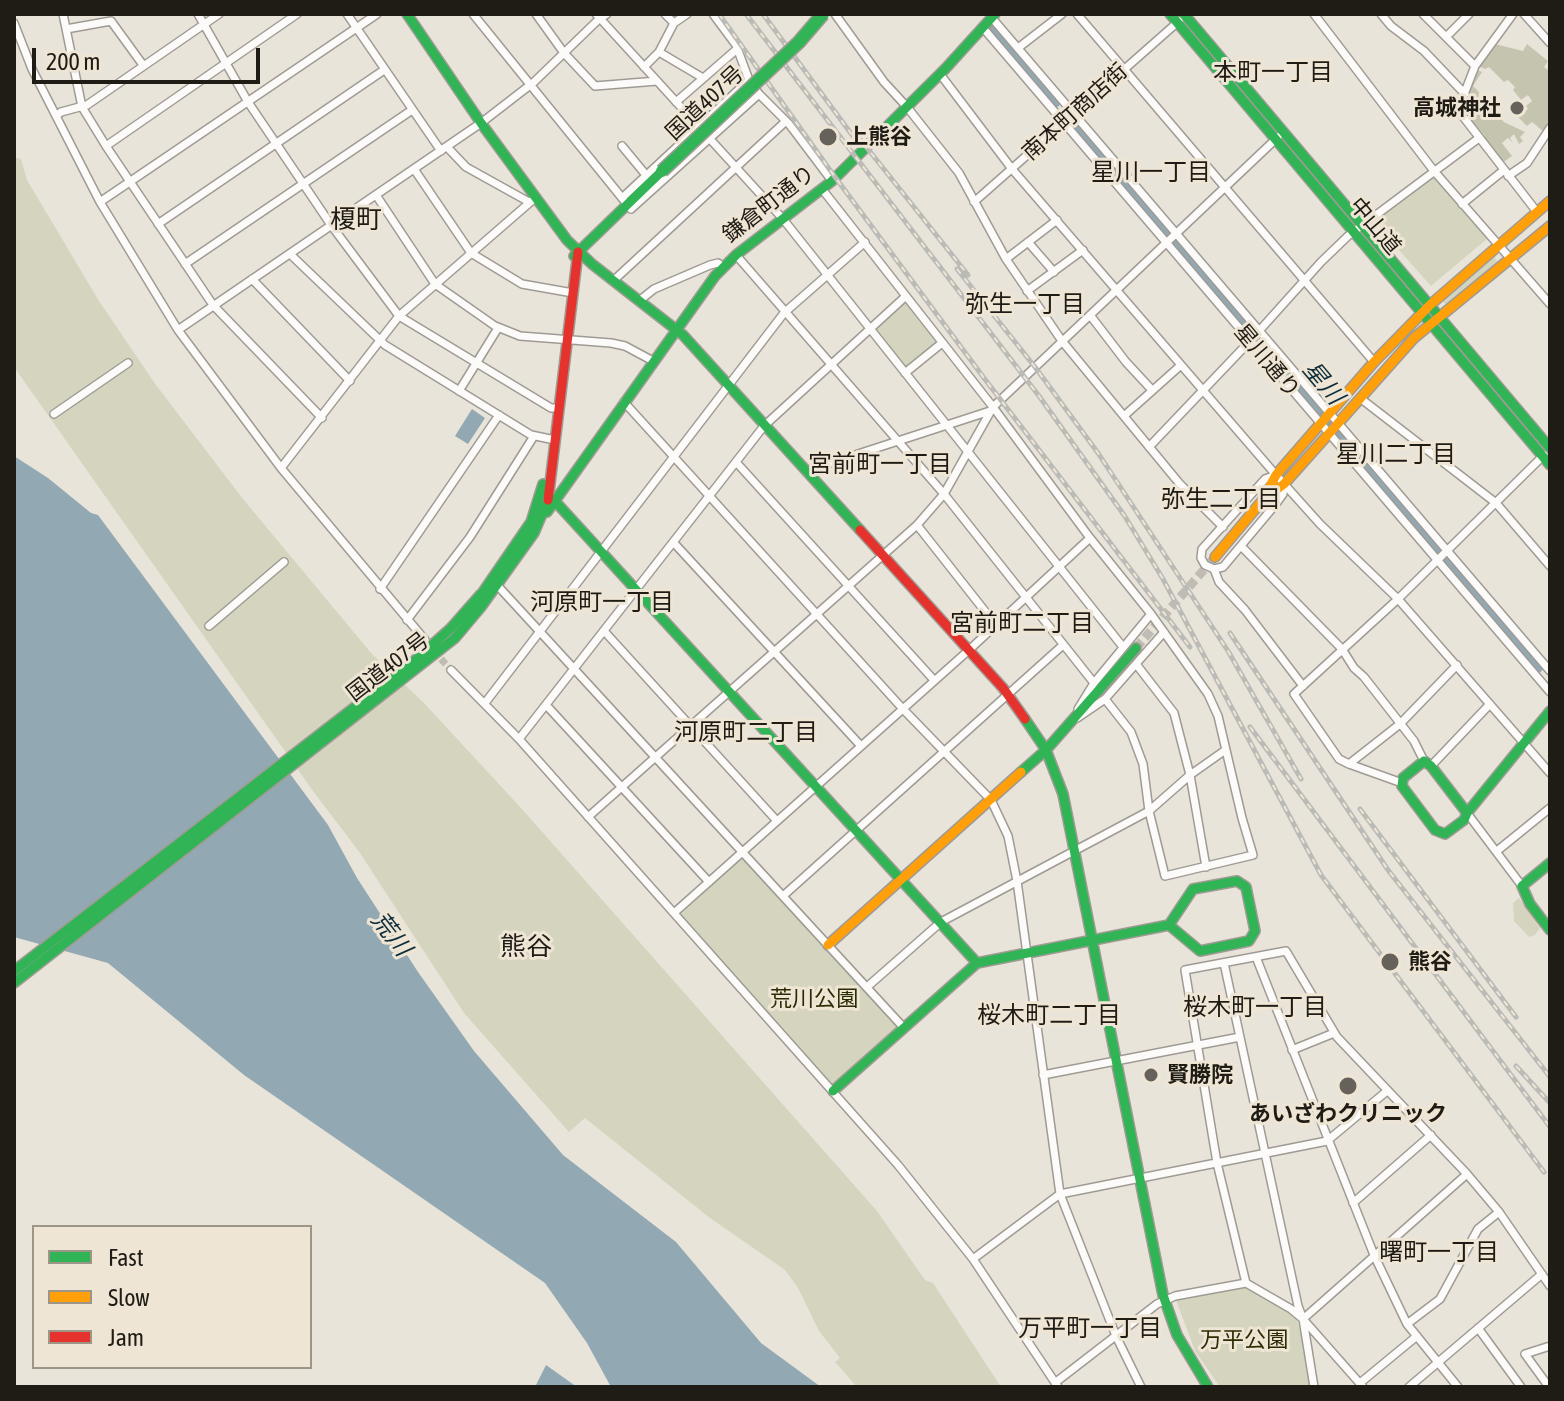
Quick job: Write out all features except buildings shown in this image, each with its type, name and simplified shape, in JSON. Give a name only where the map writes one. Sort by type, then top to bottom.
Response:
[{"type":"main road","points":[[407,14],[532,200],[578,252],[675,329],[969,650],[1009,696],[1046,750],[1063,794],[1075,850],[1164,1301],[1177,1335],[1208,1387]]},
{"type":"main road","name":"国道407号","points":[[548,501],[562,339],[578,252],[624,201],[662,171],[799,42],[823,14]]},
{"type":"main road","name":"鎌倉町通り","points":[[548,501],[571,475],[723,267],[827,185],[994,16]]},
{"type":"main road","name":"中山道","points":[[1180,16],[1548,455]]},
{"type":"main road","points":[[1330,424],[1374,362],[1431,314],[1499,246],[1550,201]]},
{"type":"main road","points":[[1214,563],[1280,479],[1330,424],[1360,398],[1414,338],[1431,314],[1510,259],[1550,226]]},
{"type":"main road","name":"国道407号","points":[[14,971],[455,638],[497,585],[548,501],[552,468],[551,439]]},
{"type":"main road","points":[[552,468],[571,475]]},
{"type":"main road","points":[[548,501],[602,552],[977,963]]},
{"type":"main road","points":[[483,592],[548,501]]},
{"type":"main road","points":[[483,592],[548,501]]},
{"type":"main road","name":"国道407号","points":[[14,983],[409,671],[483,592]]},
{"type":"main road","points":[[828,945],[1046,750],[1130,648]]},
{"type":"main road","points":[[1467,813],[1428,764],[1403,778],[1402,788],[1437,833],[1448,833],[1466,818],[1550,711]]},
{"type":"main road","points":[[1550,863],[1522,886],[1530,904],[1550,930]]},
{"type":"main road","points":[[833,1091],[977,963],[1169,925],[1193,889],[1241,881],[1246,887],[1254,926],[1254,935],[1249,941],[1200,951],[1169,925]]},
{"type":"street","points":[[63,14],[82,107],[106,146],[213,305],[322,418]]},
{"type":"street","points":[[94,14],[96,24]]},
{"type":"street","points":[[198,14],[248,102],[331,225],[399,316],[555,408]]},
{"type":"street","points":[[56,116],[82,107],[219,14]]},
{"type":"street","points":[[106,146],[297,14]]},
{"type":"street","points":[[281,468],[399,316],[532,200],[466,167],[444,149],[412,110],[347,14]]},
{"type":"street","points":[[100,202],[377,14]]},
{"type":"street","points":[[473,14],[624,201],[633,208],[759,94]]},
{"type":"street","points":[[536,14],[564,53],[595,86],[657,81]]},
{"type":"street","points":[[665,14],[674,23]]},
{"type":"street","points":[[644,67],[659,52],[674,23],[687,14]]},
{"type":"street","points":[[713,14],[737,49],[749,80],[785,122],[865,242],[1151,614],[1208,694],[1218,716],[1224,751],[1253,855],[1165,876],[1149,811],[1143,764],[1131,732],[1105,699]]},
{"type":"street","points":[[835,14],[884,82],[959,173],[1006,259],[1062,341],[1149,447],[1223,527]]},
{"type":"street","points":[[1018,48],[1062,14]]},
{"type":"street","points":[[1077,14],[1374,362]]},
{"type":"street","points":[[1314,14],[1434,171],[1550,304]]},
{"type":"street","points":[[1381,14],[1391,26],[1424,51],[1465,94]]},
{"type":"street","points":[[1423,14],[1475,66]]},
{"type":"street","points":[[1446,37],[1469,14]]},
{"type":"street","points":[[1513,14],[1475,66],[1458,110],[1537,212]]},
{"type":"street","points":[[1524,14],[1550,43]]},
{"type":"street","points":[[178,330],[481,123],[531,85],[601,15],[644,67],[783,219],[1058,566],[1130,648]]},
{"type":"street","name":"星川通り","points":[[994,16],[1072,113],[1259,332],[1437,561],[1550,692]]},
{"type":"street","name":"南本町商店街","points":[[974,202],[1180,16]]},
{"type":"street","points":[[66,29],[112,18],[143,65]]},
{"type":"street","points":[[14,23],[32,69],[100,202],[178,330],[281,468],[425,640]]},
{"type":"street","name":"星川通り","points":[[984,29],[1250,341],[1447,552],[1550,671]]},
{"type":"street","points":[[676,102],[737,49]]},
{"type":"street","points":[[659,52],[703,78]]},
{"type":"street","points":[[158,224],[384,70]]},
{"type":"street","points":[[940,74],[1012,169],[1280,479],[1320,524],[1398,599],[1550,773]]},
{"type":"street","points":[[624,201],[646,175],[749,80]]},
{"type":"street","points":[[185,264],[412,110]]},
{"type":"street","points":[[613,281],[785,122]]},
{"type":"street","points":[[1462,204],[1506,173],[1527,163],[1550,128]]},
{"type":"street","points":[[588,817],[917,525],[944,494],[992,409],[1279,136]]},
{"type":"street","points":[[1149,447],[1305,280],[1358,228],[1479,138]]},
{"type":"street","points":[[622,146],[646,175]]},
{"type":"street","points":[[414,169],[471,253],[522,284],[569,293]]},
{"type":"street","points":[[376,195],[435,284],[498,328],[518,335],[625,346],[653,361]]},
{"type":"street","points":[[1006,259],[1057,220]]},
{"type":"street","points":[[485,703],[784,313],[865,242]]},
{"type":"street","points":[[1028,242],[1054,272]]},
{"type":"street","points":[[1027,291],[1083,250]]},
{"type":"street","points":[[290,254],[381,341],[534,436],[551,439]]},
{"type":"street","points":[[736,255],[944,494],[1094,683]]},
{"type":"street","points":[[639,301],[654,289],[710,265],[718,263],[723,267]]},
{"type":"street","points":[[252,279],[350,381]]},
{"type":"street","points":[[519,739],[764,426],[906,296]]},
{"type":"street","points":[[1090,315],[1152,390]]},
{"type":"street","points":[[459,391],[498,328]]},
{"type":"street","points":[[905,373],[942,343]]},
{"type":"street","points":[[54,414],[128,363]]},
{"type":"street","points":[[1124,416],[1181,365]]},
{"type":"street","points":[[1360,398],[1496,503],[1550,566]]},
{"type":"street","points":[[624,402],[902,708],[991,800],[1008,836],[1017,881],[1060,1194],[1116,1336],[1141,1387]]},
{"type":"street","points":[[807,473],[992,409]]},
{"type":"street","points":[[380,589],[499,415]]},
{"type":"street","points":[[407,620],[470,537],[534,436]]},
{"type":"street","points":[[1402,783],[1339,759],[1294,694],[1548,455]]},
{"type":"street","points":[[736,462],[933,679]]},
{"type":"street","points":[[1265,479],[1280,479],[1283,494],[1242,547],[1223,567],[1214,563],[1205,565],[1201,553],[1223,527],[1265,479]]},
{"type":"street","points":[[917,525],[995,624]]},
{"type":"street","points":[[674,913],[1090,538]]},
{"type":"street","points":[[674,543],[861,746]]},
{"type":"street","points":[[1242,547],[1342,649],[1414,741],[1428,764],[1490,704]]},
{"type":"street","points":[[209,626],[284,562]]},
{"type":"street","points":[[1214,563],[1219,582],[1245,610],[1303,686]]},
{"type":"street","points":[[497,585],[904,1028]]},
{"type":"street","points":[[1069,724],[1094,683],[1130,648],[1151,614]]},
{"type":"street","points":[[605,632],[777,821]]},
{"type":"street","points":[[1069,724],[1105,699],[1164,632]]},
{"type":"street","points":[[783,896],[1063,645]]},
{"type":"street","points":[[1136,664],[1174,713],[1190,775],[1206,867]]},
{"type":"street","points":[[1349,764],[1400,724],[1457,665]]},
{"type":"street","points":[[451,670],[519,739],[898,1165],[973,1259],[1057,1385],[1164,1301],[1175,1296],[1246,1283],[1303,1319],[1362,1385],[1417,1336]]},
{"type":"street","points":[[547,706],[709,882]]},
{"type":"street","points":[[867,987],[941,922],[1149,811],[1190,775],[1224,751]]},
{"type":"street","points":[[1497,851],[1550,808]]},
{"type":"street","points":[[1467,813],[1522,886]]},
{"type":"street","points":[[1182,874],[1185,884],[1193,889]]},
{"type":"street","points":[[1200,951],[1204,967]]},
{"type":"street","points":[[1246,1283],[1217,1163],[1185,970],[1286,951],[1334,1033],[1467,1174],[1499,1212],[1550,1286]]},
{"type":"street","points":[[1256,957],[1374,1255],[1407,1324],[1458,1387]]},
{"type":"street","points":[[1224,963],[1303,1319],[1314,1387]]},
{"type":"street","points":[[1292,1050],[1334,1033]]},
{"type":"street","points":[[1043,1075],[1240,1037]]},
{"type":"street","points":[[973,1259],[1060,1194],[1327,1141],[1387,1091]]},
{"type":"street","points":[[1353,1203],[1431,1135]]},
{"type":"street","points":[[1303,1319],[1467,1174]]},
{"type":"street","points":[[1407,1324],[1440,1299],[1478,1229],[1499,1212]]},
{"type":"street","points":[[1409,1387],[1542,1274]]},
{"type":"street","points":[[1478,1328],[1521,1387]]},
{"type":"street","points":[[1549,1387],[1525,1354],[1550,1346]]},
{"type":"green space","points":[[1495,44],[1523,51],[1527,44],[1548,61],[1544,67],[1550,71],[1550,123],[1544,132],[1532,122],[1527,126],[1518,117],[1532,101],[1528,95],[1521,100],[1508,80],[1504,82],[1489,67],[1479,66]]},
{"type":"green space","points":[[1477,70],[1482,72],[1473,86],[1479,92],[1478,103],[1485,108],[1490,106],[1504,122],[1525,132],[1519,144],[1514,134],[1510,138],[1513,143],[1508,138],[1502,143],[1512,156],[1501,164],[1482,139],[1485,136],[1473,127],[1461,110]]},
{"type":"green space","points":[[14,157],[21,159],[27,180],[99,301],[156,385],[243,499],[372,654],[424,703],[522,809],[877,1211],[925,1280],[933,1283],[1001,1387],[857,1387],[835,1362],[840,1358],[819,1331],[798,1288],[785,1270],[710,1218],[585,1118],[569,1132],[464,1013],[360,853],[14,367]]},
{"type":"green space","points":[[1433,175],[1488,238],[1431,286],[1373,221]]},
{"type":"green space","points":[[1494,257],[1498,262],[1447,306],[1442,301]]},
{"type":"green space","points":[[906,301],[938,342],[905,368],[875,329]]},
{"type":"green space","name":"荒川公園","points":[[743,856],[899,1027],[832,1086],[681,914]]},
{"type":"green space","points":[[1519,898],[1540,928],[1535,935],[1529,937],[1514,921],[1513,903]]},
{"type":"green space","name":"万平公園","points":[[1246,1286],[1295,1315],[1304,1342],[1310,1387],[1220,1387],[1195,1351],[1176,1300]]},
{"type":"water","points":[[472,409],[485,418],[468,444],[455,436]]},
{"type":"water","name":"荒川","points":[[14,456],[98,515],[328,825],[357,878],[474,1051],[563,1155],[676,1242],[761,1343],[821,1387],[611,1387],[587,1343],[545,1283],[244,1075],[108,963],[14,937]]},
{"type":"water","points":[[546,1365],[577,1387],[535,1387]]},
{"type":"waterway","name":"星川","points":[[992,29],[1054,101]]},
{"type":"waterway","name":"星川","points":[[1072,122],[1167,233]]},
{"type":"waterway","name":"星川","points":[[1176,243],[1438,551]]},
{"type":"waterway","name":"星川","points":[[1447,561],[1536,667]]},
{"type":"tunnel","points":[[1136,648],[1215,557]]},
{"type":"tunnel","points":[[434,651],[451,670]]},
{"type":"railway","points":[[719,14],[984,378],[1190,647]]},
{"type":"railway","points":[[746,14],[1039,396],[1124,515],[1163,579],[1321,875],[1544,1172]]},
{"type":"railway","points":[[763,14],[858,143]]},
{"type":"railway","points":[[856,134],[968,275]]},
{"type":"railway","points":[[957,269],[1098,453],[1228,651],[1301,779]]},
{"type":"railway","points":[[1230,633],[1388,870],[1550,1077]]},
{"type":"railway","points":[[1250,727],[1550,1127]]},
{"type":"railway","points":[[1360,809],[1516,1017]]},
{"type":"railway","points":[[1516,1066],[1550,1103]]},
{"type":"traffic: fast","points":[[407,14],[481,123],[567,240],[592,264],[683,335],[860,530]]},
{"type":"traffic: fast","points":[[662,171],[799,42],[823,14]]},
{"type":"traffic: fast","points":[[547,512],[715,276],[736,255],[832,181],[945,69],[995,14]]},
{"type":"traffic: fast","points":[[1170,14],[1550,465]]},
{"type":"traffic: fast","points":[[1184,14],[1550,448]]},
{"type":"traffic: fast","points":[[574,256],[662,171]]},
{"type":"traffic: fast","points":[[483,592],[531,522],[543,484]]},
{"type":"traffic: fast","points":[[553,499],[977,963]]},
{"type":"traffic: fast","points":[[14,983],[455,638],[534,533],[548,500]]},
{"type":"traffic: fast","points":[[14,971],[413,662],[451,628],[481,594]]},
{"type":"traffic: fast","points":[[1021,772],[1046,750],[1136,648]]},
{"type":"traffic: fast","points":[[1467,813],[1550,711]]},
{"type":"traffic: fast","points":[[1025,719],[1046,750],[1063,794],[1163,1295],[1177,1335],[1208,1387]]},
{"type":"traffic: fast","points":[[1424,761],[1467,813],[1464,820],[1445,834],[1435,830],[1402,786],[1403,778],[1424,761]]},
{"type":"traffic: fast","points":[[1550,863],[1522,886],[1530,904],[1550,930]]},
{"type":"traffic: fast","points":[[833,1091],[977,963],[1169,925],[1193,889],[1237,881],[1246,887],[1255,931],[1249,941],[1200,951],[1169,925]]},
{"type":"traffic: slow","points":[[1215,557],[1262,501],[1276,475],[1374,362],[1430,305],[1550,201]]},
{"type":"traffic: slow","points":[[1264,499],[1284,484],[1414,338],[1550,226]]},
{"type":"traffic: slow","points":[[828,945],[1021,772]]},
{"type":"traffic: jam","points":[[548,500],[578,252]]},
{"type":"traffic: jam","points":[[860,530],[1003,688],[1025,719]]},
{"type":"place","name":"高城神社","points":[[1517,108]]},
{"type":"place","name":"上熊谷","points":[[828,137]]},
{"type":"place","name":"熊谷","points":[[1390,962]]},
{"type":"place","name":"賢勝院","points":[[1151,1075]]},
{"type":"place","name":"あいざわクリニック","points":[[1348,1086]]},
{"type":"district","name":"本町一丁目","points":[[1273,72]]},
{"type":"district","name":"星川一丁目","points":[[1151,172]]},
{"type":"district","name":"榎町","points":[[356,220]]},
{"type":"district","name":"弥生一丁目","points":[[1025,304]]},
{"type":"district","name":"星川二丁目","points":[[1396,454]]},
{"type":"district","name":"宮前町一丁目","points":[[880,464]]},
{"type":"district","name":"弥生二丁目","points":[[1221,499]]},
{"type":"district","name":"河原町一丁目","points":[[602,602]]},
{"type":"district","name":"宮前町二丁目","points":[[1022,623]]},
{"type":"district","name":"河原町二丁目","points":[[746,732]]},
{"type":"district","name":"熊谷","points":[[526,947]]},
{"type":"district","name":"桜木町一丁目","points":[[1255,1007]]},
{"type":"district","name":"桜木町二丁目","points":[[1049,1015]]},
{"type":"district","name":"曙町一丁目","points":[[1439,1252]]},
{"type":"district","name":"万平町一丁目","points":[[1090,1328]]}]
